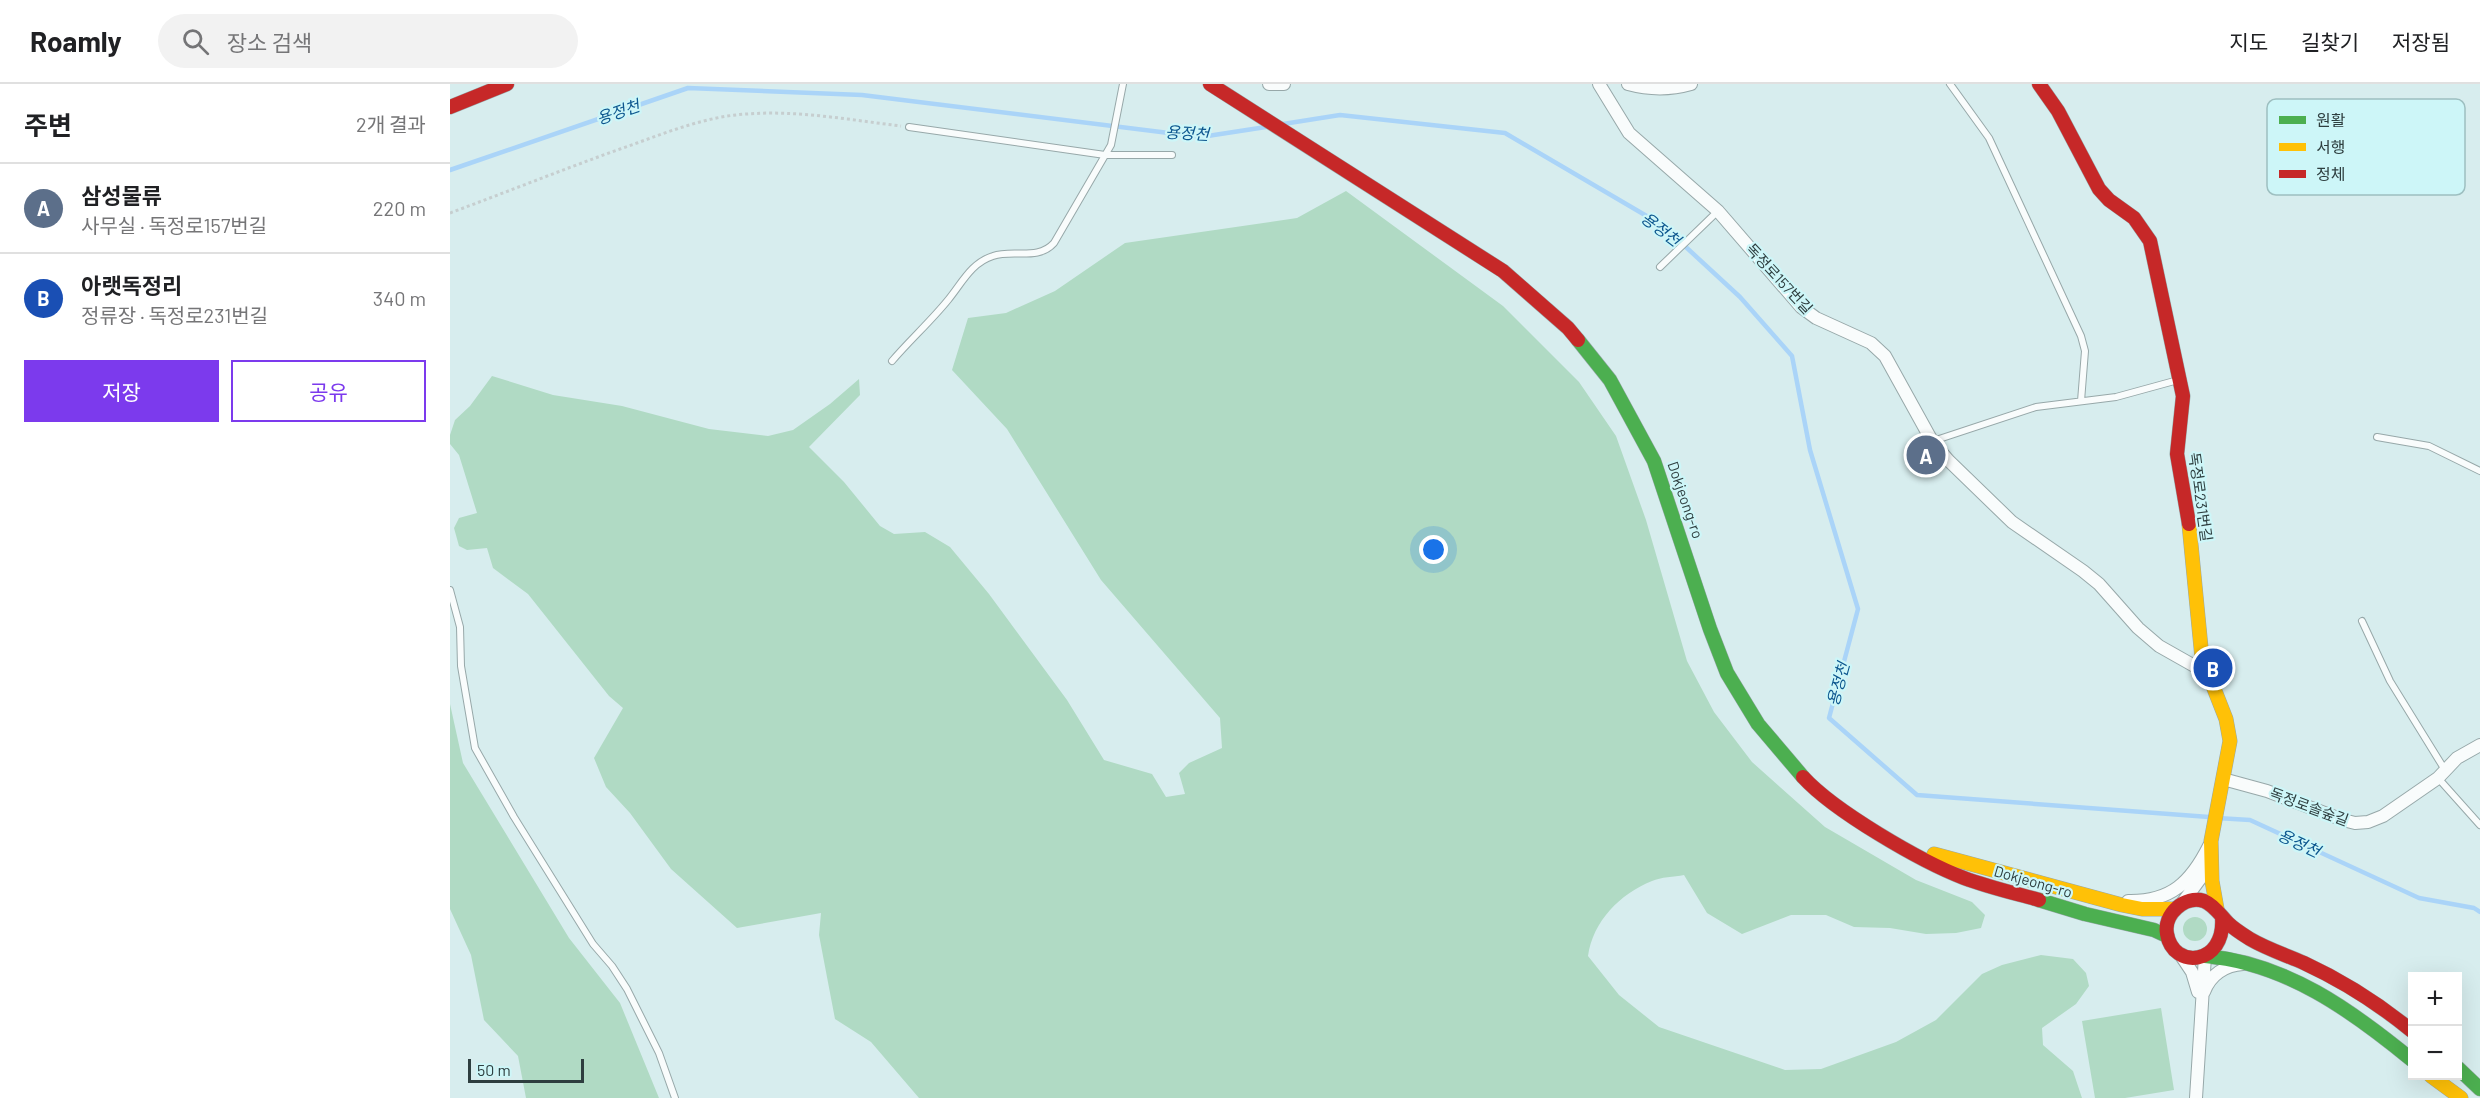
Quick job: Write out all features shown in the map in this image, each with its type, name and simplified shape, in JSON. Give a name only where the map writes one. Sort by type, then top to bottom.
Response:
[{"type":"street","points":[[450,108],[507,84]]},
{"type":"street","points":[[1269,84],[1284,84]]},
{"type":"street","name":"독정로157번길","points":[[1599,84],[1629,133],[1718,212],[1801,307],[1816,318],[1871,343],[1885,356],[1932,441],[1948,460],[2012,522],[2083,570],[2138,628],[2159,646],[2205,672]]},
{"type":"street","points":[[1628,84],[1657,89],[1677,88],[1691,84]]},
{"type":"street","name":"독정로231번길","points":[[2039,84],[2059,111],[2099,190],[2109,201],[2137,218],[2145,228],[2150,241],[2183,396],[2177,454],[2188,518],[2205,672],[2229,729],[2230,742],[2211,842],[2210,874],[2220,913]]},
{"type":"street","name":"Dokjeong-ro","points":[[1214,86],[1503,271],[1568,328],[1610,380],[1654,461],[1727,673],[1777,749],[1812,787],[1850,816],[1895,842],[1934,864],[1984,885],[2085,914],[2154,930],[2167,936]]},
{"type":"street","name":"독정로솔숲길","points":[[2223,779],[2267,791],[2355,823],[2368,822],[2383,816],[2442,774],[2457,758],[2480,745]]},
{"type":"street","name":"Dokjeong-ro","points":[[1895,842],[2097,899],[2142,909],[2178,906]]},
{"type":"street","points":[[2097,899],[2136,901],[2170,892],[2183,885],[2194,874],[2211,842]]},
{"type":"street","points":[[2200,1005],[2192,972],[2167,936],[2167,926],[2178,906],[2200,879],[2211,842]]},
{"type":"street","points":[[2178,906],[2201,900],[2254,941],[2306,964],[2359,992],[2408,1028]]},
{"type":"street","points":[[2196,1098],[2200,1005],[2205,956],[2220,944],[2224,936],[2220,913]]},
{"type":"street","points":[[2178,952],[2196,958],[2205,956],[2238,958],[2307,986],[2387,1038],[2408,1056]]},
{"type":"street","points":[[2200,1005],[2205,988],[2218,972],[2229,966],[2257,964]]},
{"type":"street","points":[[2462,1073],[2480,1089]]},
{"type":"street","points":[[2436,1080],[2461,1098]]},
{"type":"lane","points":[[892,361],[948,301],[960,282],[974,268],[992,256],[1040,253],[1048,250],[1111,145],[1124,84]]},
{"type":"lane","points":[[1950,84],[1989,138],[2081,336],[2085,351],[2085,365],[2081,401]]},
{"type":"lane","points":[[909,127],[1105,155],[1172,155]]},
{"type":"lane","points":[[1660,267],[1718,212]]},
{"type":"lane","points":[[1932,441],[2036,406],[2116,396],[2179,380]]},
{"type":"lane","points":[[2377,437],[2429,446],[2480,471]]},
{"type":"lane","points":[[450,590],[460,627],[461,666],[478,754],[513,817],[593,944],[612,966],[627,989],[659,1053],[675,1098]]},
{"type":"lane","points":[[2362,621],[2390,681],[2442,774],[2480,825]]},
{"type":"path","points":[[450,213],[610,152],[716,118],[780,112],[909,127]]},
{"type":"green space","points":[[1346,191],[1503,306],[1579,382],[1616,436],[1646,520],[1687,661],[1714,712],[1752,762],[1825,827],[1916,880],[1972,902],[1985,915],[1981,928],[1956,933],[1926,934],[1890,928],[1854,927],[1826,915],[1791,915],[1742,934],[1707,913],[1684,875],[1659,879],[1629,893],[1619,901],[1602,920],[1591,943],[1588,956],[1619,995],[1659,1027],[1785,1070],[1821,1069],[1896,1042],[1936,1020],[1982,974],[2002,965],[2041,955],[2073,959],[2086,973],[2089,986],[2076,1004],[2042,1028],[2043,1045],[2073,1071],[2082,1098],[919,1098],[871,1042],[835,1019],[819,935],[821,913],[737,928],[671,869],[630,813],[606,787],[594,758],[623,708],[609,696],[528,594],[493,568],[487,548],[467,550],[459,546],[454,528],[459,518],[477,513],[459,455],[450,444],[450,435],[455,420],[470,406],[492,376],[553,395],[622,406],[709,429],[768,436],[793,430],[830,404],[859,379],[860,395],[809,447],[844,482],[880,526],[894,534],[925,532],[950,547],[989,594],[1067,700],[1104,760],[1152,774],[1166,797],[1185,794],[1179,773],[1189,763],[1222,748],[1220,718],[1101,580],[1007,429],[952,370],[968,318],[1006,313],[1055,291],[1125,243],[1297,218]]},
{"type":"green space","points":[[450,704],[463,763],[569,938],[620,1003],[659,1098],[526,1098],[518,1056],[484,1020],[471,955],[450,909]]},
{"type":"green space","points":[[2190,917],[2200,917],[2207,924],[2207,934],[2200,941],[2190,941],[2183,934],[2183,924]]},
{"type":"green space","points":[[2161,1008],[2174,1090],[2125,1098],[2095,1098],[2082,1021]]},
{"type":"waterway","name":"용정천","points":[[450,170],[688,88],[862,95],[1201,137],[1266,127]]},
{"type":"waterway","name":"용정천","points":[[1283,124],[1340,115],[1505,133],[1662,225],[1740,297],[1792,356],[1810,450],[1858,609],[1829,718],[1917,795],[2209,817]]},
{"type":"waterway","name":"용정천","points":[[2217,818],[2250,820],[2419,898],[2474,908],[2480,912]]},
{"type":"traffic: fast","points":[[1578,340],[1610,380],[1654,461],[1727,673],[1758,724],[1803,777]]},
{"type":"traffic: fast","points":[[2039,900],[2085,914],[2154,930],[2167,936]]},
{"type":"traffic: fast","points":[[2205,956],[2235,960],[2290,979],[2341,1007],[2408,1057]]},
{"type":"traffic: fast","points":[[2462,1072],[2480,1089]]},
{"type":"traffic: slow","points":[[2189,524],[2202,658],[2226,719],[2230,741],[2211,841],[2212,881],[2217,909]]},
{"type":"traffic: slow","points":[[1934,854],[2122,905],[2142,909],[2174,909]]},
{"type":"traffic: slow","points":[[2436,1080],[2461,1098]]},
{"type":"traffic: jam","points":[[450,107],[507,84]]},
{"type":"traffic: jam","points":[[1210,84],[1503,271],[1568,328],[1578,340]]},
{"type":"traffic: jam","points":[[2039,84],[2058,111],[2099,189],[2109,200],[2134,218],[2150,241],[2183,396],[2177,454],[2189,524]]},
{"type":"traffic: jam","points":[[1803,777],[1835,805],[1879,834],[1925,860],[1973,881],[2039,900]]},
{"type":"traffic: jam","points":[[2222,917],[2221,933],[2216,945],[2208,953],[2198,957],[2188,957],[2171,946],[2167,927],[2172,913],[2190,901],[2204,901],[2250,939],[2347,985],[2408,1028]]},
{"type":"place","name":"삼성물류","points":[[1926,455]]},
{"type":"place","name":"아랫독정리","points":[[2213,668]]}]
